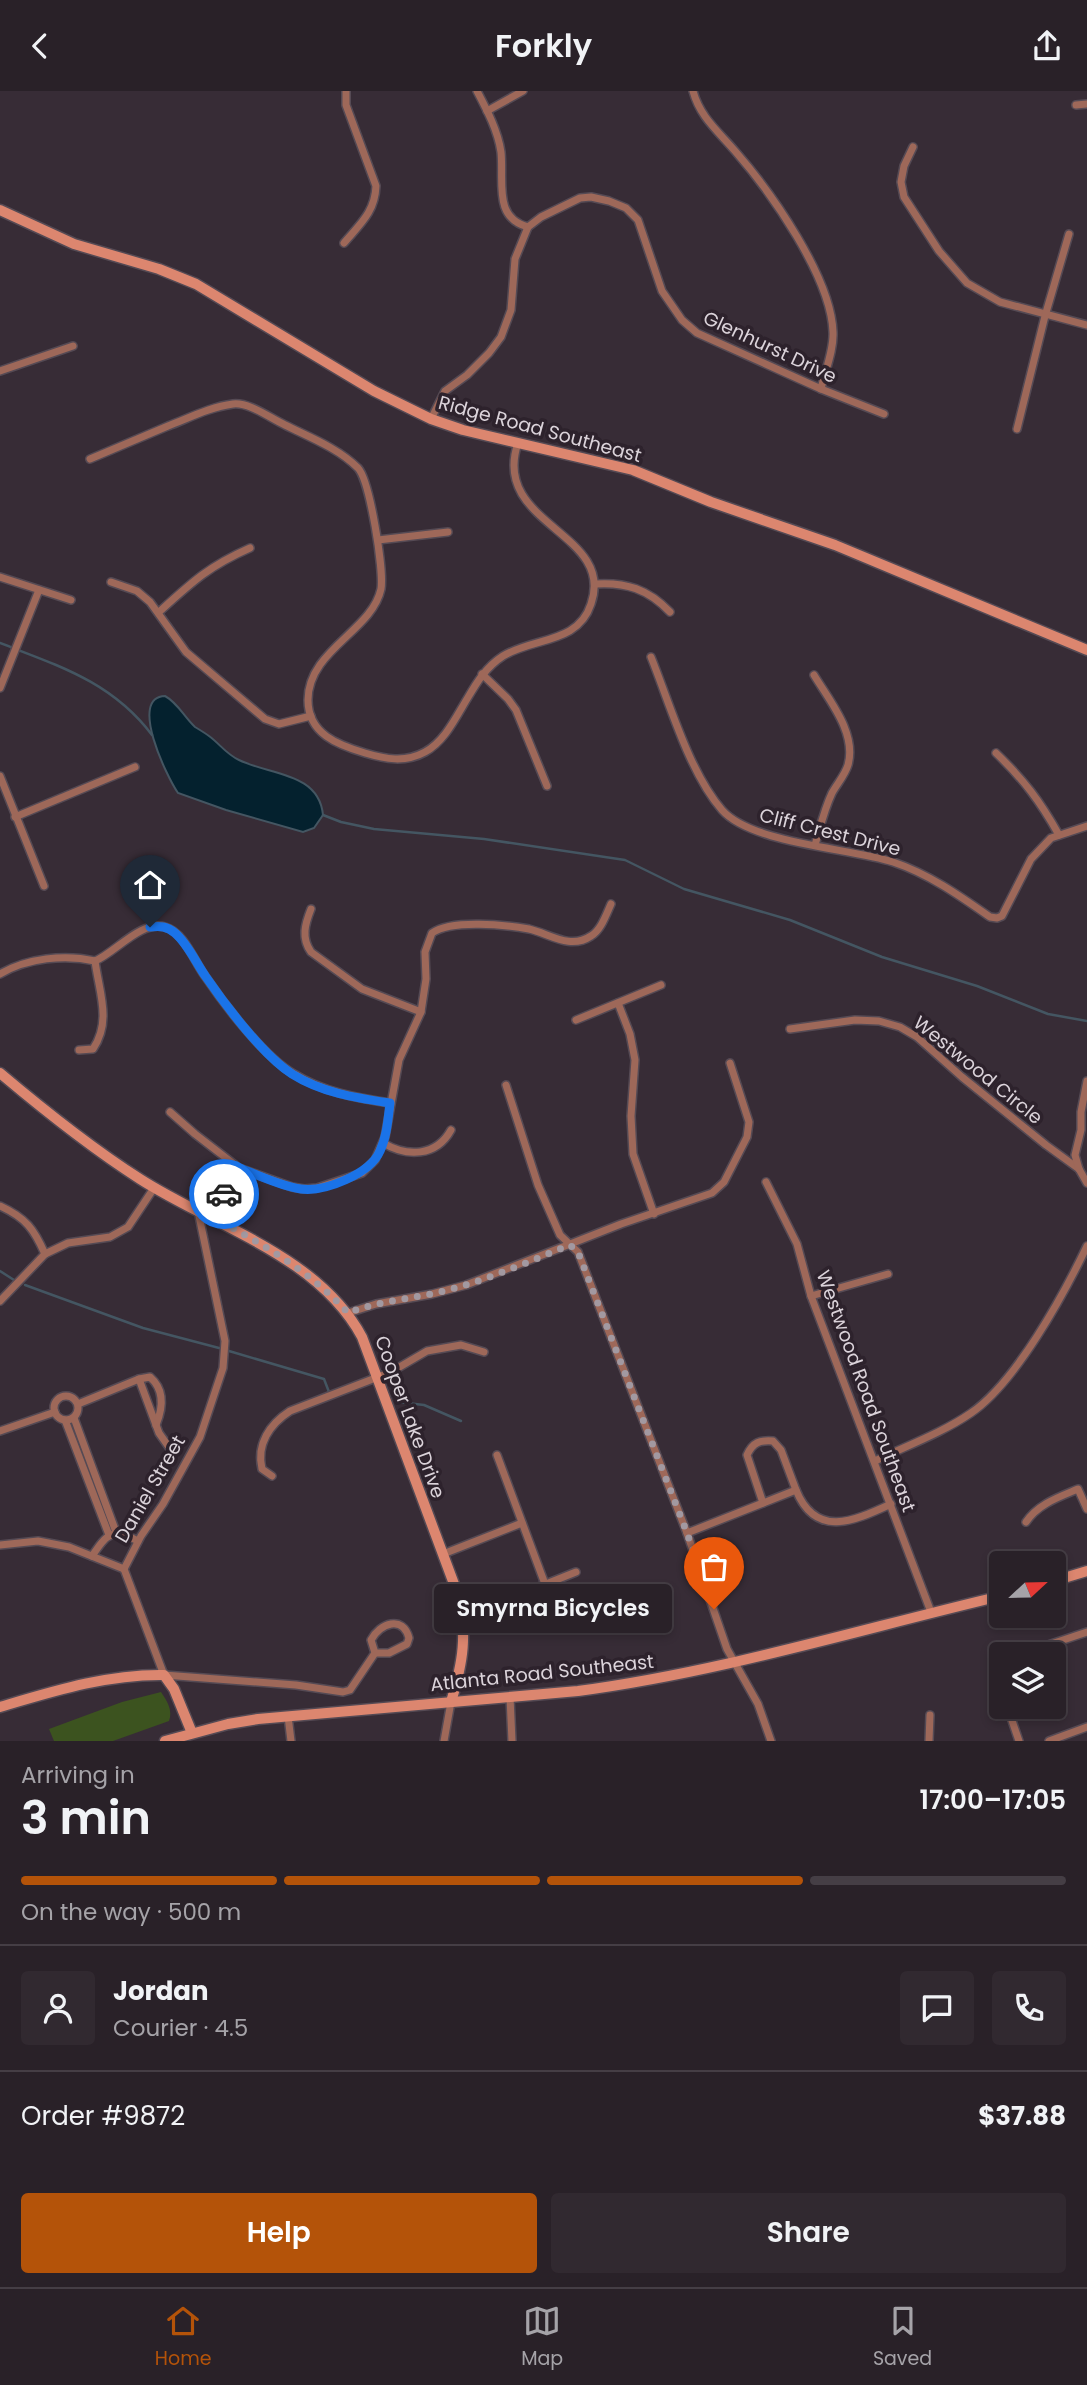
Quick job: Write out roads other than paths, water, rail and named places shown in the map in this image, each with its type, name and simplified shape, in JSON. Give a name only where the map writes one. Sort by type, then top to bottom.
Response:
[{"type":"street","points":[[344,243],[367,218],[375,199],[376,186],[346,105],[346,91]]},
{"type":"street","points":[[431,419],[445,391],[467,375],[501,337],[511,310],[515,259],[528,227],[516,224],[507,213],[502,197],[500,152],[488,111],[477,91]]},
{"type":"street","points":[[488,111],[523,91]]},
{"type":"street","points":[[693,91],[696,104],[708,123],[762,185],[805,251],[822,283],[831,311],[834,334],[821,389]]},
{"type":"street","points":[[1076,105],[1087,104]]},
{"type":"street","points":[[913,147],[904,166],[901,182],[904,197],[939,251],[967,283],[1000,302],[1087,325]]},
{"type":"street","name":"Glenhurst Drive","points":[[528,227],[580,198],[591,197],[626,208],[638,220],[662,291],[682,320],[697,333],[821,389],[884,414]]},
{"type":"street","name":"Ridge Road Southeast","points":[[0,211],[74,244],[159,268],[196,284],[374,391],[431,419],[463,430],[642,473],[704,500],[835,545],[1087,649]]},
{"type":"street","points":[[1017,429],[1069,234]]},
{"type":"street","points":[[0,371],[73,346]]},
{"type":"street","points":[[90,459],[195,415],[237,404],[329,447],[360,469],[378,540],[382,579],[377,600],[312,677],[308,704],[311,716],[322,734],[341,746],[384,758],[406,758],[427,751],[436,744],[456,718],[482,674],[496,661],[514,650],[570,632],[579,625],[590,607],[595,584],[587,560],[519,491],[512,470],[518,443]]},
{"type":"street","points":[[378,540],[448,533]]},
{"type":"street","points":[[159,612],[203,572],[250,548]]},
{"type":"street","points":[[0,577],[71,600]]},
{"type":"street","points":[[111,582],[137,591],[159,612],[186,652],[265,719],[279,724],[311,716]]},
{"type":"street","points":[[595,584],[628,585],[646,591],[670,612]]},
{"type":"street","points":[[0,688],[39,590]]},
{"type":"street","name":"Cliff Crest Drive","points":[[651,657],[694,765],[709,793],[724,813],[744,826],[894,863],[948,888],[990,916],[998,918],[1002,916],[1031,859],[1051,838],[1087,826]]},
{"type":"street","points":[[482,674],[516,710],[547,786]]},
{"type":"street","points":[[814,675],[838,714],[846,733],[849,752],[849,764],[833,792],[815,845]]},
{"type":"street","points":[[996,753],[1021,777],[1041,803],[1059,835]]},
{"type":"street","points":[[15,817],[135,767]]},
{"type":"street","points":[[0,776],[44,886]]},
{"type":"street","points":[[170,1112],[239,1168],[292,1187],[317,1188],[362,1173],[375,1160],[383,1143],[399,1060],[421,1012],[426,979],[425,952],[429,938],[437,930],[460,925],[528,929],[566,942],[578,941],[593,935],[611,904]]},
{"type":"street","points":[[311,909],[305,930],[306,945],[311,953],[362,989],[421,1012]]},
{"type":"street","points":[[0,974],[14,967],[42,960],[83,958],[95,961],[141,931],[164,926],[178,935],[224,1003],[245,1028],[291,1073],[335,1093],[390,1103]]},
{"type":"street","points":[[79,1050],[93,1049],[104,1026],[95,961]]},
{"type":"street","points":[[576,1020],[661,985]]},
{"type":"street","points":[[618,1003],[630,1034],[635,1060],[631,1116],[633,1154],[654,1214]]},
{"type":"street","name":"Westwood Circle","points":[[790,1029],[855,1020],[879,1021],[900,1027],[917,1037],[1004,1111],[1079,1169],[1087,1183]]},
{"type":"street","points":[[348,1313],[376,1304],[466,1285],[712,1193],[724,1182],[747,1137],[749,1122],[730,1062]]},
{"type":"street","name":"Cooper Lake Drive","points":[[0,1073],[70,1131],[155,1188],[276,1253],[348,1313],[362,1337],[455,1584],[464,1621],[462,1661],[451,1702]]},
{"type":"street","points":[[1079,1169],[1075,1155],[1087,1081]]},
{"type":"street","points":[[506,1085],[538,1185],[561,1235],[578,1252],[687,1533],[727,1649],[758,1705],[771,1741]]},
{"type":"street","points":[[1081,1130],[1087,1121]]},
{"type":"street","points":[[383,1143],[403,1152],[427,1151],[444,1142],[450,1131]]},
{"type":"street","points":[[212,1217],[239,1168]]},
{"type":"street","name":"Westwood Road Southeast","points":[[766,1182],[797,1244],[811,1296],[931,1612]]},
{"type":"street","points":[[0,1301],[45,1254],[68,1243],[99,1240],[118,1233],[135,1219],[155,1188]]},
{"type":"street","points":[[0,1206],[15,1213],[34,1229],[45,1254]]},
{"type":"street","name":"Daniel Street","points":[[192,1733],[174,1689],[164,1675],[124,1569],[138,1541],[176,1483],[200,1437],[223,1368],[225,1341],[198,1211]]},
{"type":"street","points":[[874,1461],[972,1413],[998,1389],[1025,1355],[1087,1246]]},
{"type":"street","points":[[811,1296],[888,1274]]},
{"type":"street","points":[[272,1476],[262,1469],[262,1445],[269,1429],[290,1411],[378,1378],[427,1351],[440,1347],[461,1345],[484,1352]]},
{"type":"street","points":[[78,1404],[139,1378],[149,1377],[160,1393],[162,1409],[156,1425]]},
{"type":"street","points":[[139,1378],[156,1425],[171,1450]]},
{"type":"street","points":[[64,1397],[71,1397],[78,1404],[78,1412],[69,1419],[60,1418],[55,1412],[56,1403],[64,1397]]},
{"type":"street","points":[[0,1431],[55,1412]]},
{"type":"street","points":[[69,1419],[113,1534]]},
{"type":"street","points":[[763,1503],[747,1455],[751,1446],[761,1440],[773,1441],[781,1450],[805,1508],[825,1522],[842,1523],[891,1504]]},
{"type":"street","points":[[497,1455],[545,1584]]},
{"type":"street","points":[[1026,1522],[1040,1506],[1078,1489],[1087,1509]]},
{"type":"street","points":[[687,1533],[796,1490]]},
{"type":"street","points":[[443,1554],[522,1523]]},
{"type":"street","points":[[92,1556],[113,1534],[126,1534],[138,1541]]},
{"type":"street","points":[[0,1545],[38,1542],[69,1547],[124,1569]]},
{"type":"street","points":[[1066,1577],[1087,1571]]},
{"type":"street","points":[[526,1591],[576,1572]]},
{"type":"street","name":"Atlanta Road Southeast","points":[[165,1741],[243,1721],[625,1685],[989,1599]]},
{"type":"street","points":[[400,1623],[405,1627],[409,1638],[407,1644],[389,1653],[376,1653],[371,1640],[375,1633],[393,1624],[400,1623]]},
{"type":"street","points":[[1052,1642],[1087,1632]]},
{"type":"street","points":[[0,1707],[125,1676],[164,1675],[296,1685],[344,1692],[350,1690],[376,1653]]},
{"type":"street","points":[[510,1697],[512,1741]]},
{"type":"street","points":[[444,1741],[451,1702]]},
{"type":"street","points":[[929,1741],[930,1715]]},
{"type":"street","points":[[288,1716],[291,1741]]},
{"type":"street","points":[[1011,1719],[1019,1741]]},
{"type":"street","points":[[1049,1741],[1087,1727]]},
{"type":"water","points":[[165,696],[174,702],[195,727],[234,758],[291,777],[312,790],[323,815],[314,828],[303,832],[178,793],[159,756],[150,723],[150,709],[154,700]]},
{"type":"waterway","points":[[0,643],[63,668],[102,689],[120,701],[152,735]]},
{"type":"waterway","points":[[323,815],[374,829],[484,839],[625,860],[684,889],[790,920],[882,957],[977,986],[1048,1014],[1087,1021]]},
{"type":"waterway","points":[[0,1271],[14,1280]]},
{"type":"waterway","points":[[25,1285],[143,1328],[219,1348]]},
{"type":"waterway","points":[[229,1351],[324,1379],[329,1392]]},
{"type":"waterway","points":[[398,1402],[424,1405],[461,1421]]},
{"type":"place","name":"Smyrna Bicycles","points":[[714,1609]]}]
